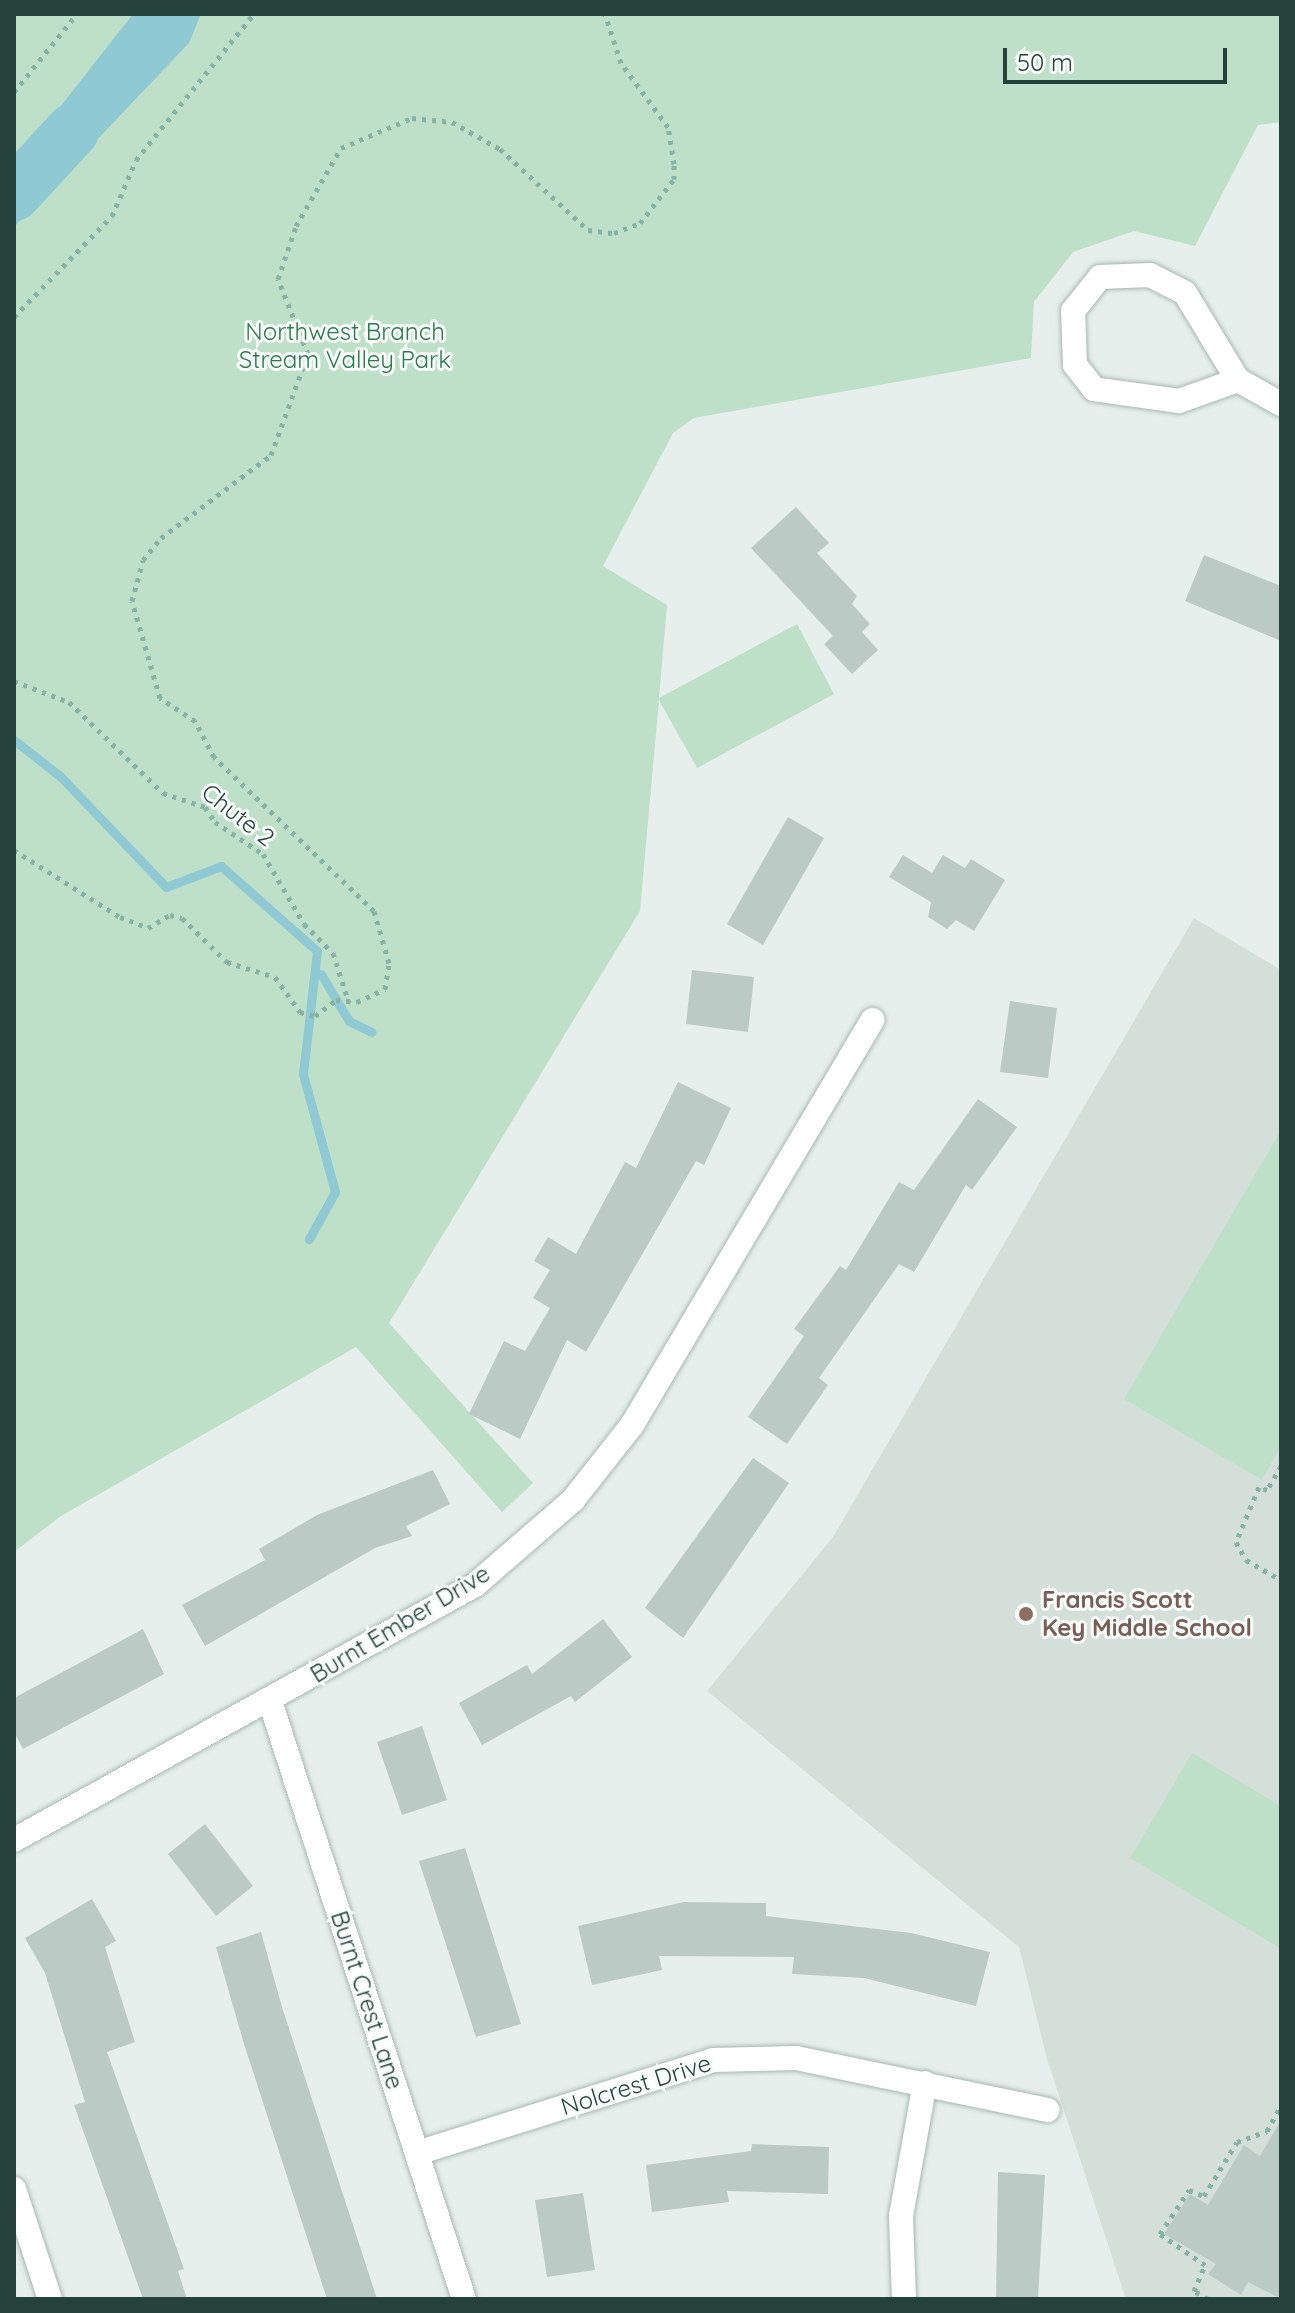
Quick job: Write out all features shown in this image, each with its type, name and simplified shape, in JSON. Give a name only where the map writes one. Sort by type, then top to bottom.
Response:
[{"type":"street","points":[[1238,380],[1179,401],[1094,389],[1075,365],[1073,311],[1100,277],[1150,275],[1185,293],[1238,380],[1281,404]]},
{"type":"street","name":"Burnt Ember Drive","points":[[14,1840],[475,1585],[573,1500],[632,1425],[872,1020]]},
{"type":"street","name":"Burnt Crest Lane","points":[[270,1701],[464,2299]]},
{"type":"street","name":"Nolcrest Drive","points":[[417,2153],[713,2060],[796,2058],[1048,2110]]},
{"type":"street","points":[[904,2299],[901,2216],[925,2083]]},
{"type":"street","points":[[14,2189],[50,2299]]},
{"type":"path","points":[[14,92],[77,14]]},
{"type":"path","points":[[14,317],[112,216],[136,160],[254,14]]},
{"type":"path","points":[[14,850],[120,917],[148,928],[170,915],[182,918],[227,962],[275,977],[300,1012],[315,1016],[336,1000],[350,1004],[385,989],[389,963],[374,911],[214,757],[195,721],[160,698],[132,601],[143,560],[161,538],[271,455],[308,354],[278,279],[296,226],[341,148],[412,118],[452,122],[500,149],[588,230],[614,233],[640,223],[674,179],[668,127],[621,63],[605,14]]},
{"type":"path","name":"Chute 2","points":[[14,681],[69,702],[163,793],[205,807],[215,822],[263,854],[304,924],[333,953],[350,1004]]},
{"type":"path","points":[[1281,1466],[1267,1490],[1259,1487],[1236,1542],[1246,1560],[1281,1580]]},
{"type":"path","points":[[1208,2299],[1194,2291],[1205,2265],[1160,2234],[1189,2190],[1204,2196],[1237,2142],[1267,2131],[1281,2106]]},
{"type":"shaded area","name":"Francis Scott Key Middle School","points":[[1194,918],[1281,970],[1281,2299],[1126,2299],[1047,2059],[1019,1947],[707,1691],[833,1537]]},
{"type":"green space","name":"Northwest Branch Stream Valley Park","points":[[14,14],[1281,14],[1281,122],[1258,125],[1195,246],[1134,231],[1073,252],[1034,302],[1031,358],[694,418],[673,433],[603,566],[667,605],[659,698],[797,624],[834,694],[697,768],[659,700],[640,911],[389,1323],[533,1483],[502,1512],[356,1347],[61,1516],[14,1552]]},
{"type":"green space","points":[[1281,1130],[1281,1446],[1262,1480],[1124,1399]]},
{"type":"green space","points":[[1192,1753],[1281,1806],[1281,1949],[1130,1858]]},
{"type":"water","points":[[133,14],[201,14],[189,43],[14,227],[38,135]]},
{"type":"building","points":[[796,507],[829,543],[817,553],[857,596],[852,604],[870,624],[862,632],[878,650],[852,674],[824,644],[833,636],[751,548]]},
{"type":"building","points":[[1204,555],[1281,586],[1281,641],[1185,601]]},
{"type":"building","points":[[788,817],[824,838],[763,945],[727,924]]},
{"type":"building","points":[[903,855],[932,873],[943,855],[965,868],[971,859],[1005,880],[974,931],[956,920],[947,929],[928,917],[931,902],[889,877]]},
{"type":"building","points":[[692,970],[754,977],[748,1032],[686,1024]]},
{"type":"building","points":[[1010,1001],[1057,1008],[1048,1078],[1000,1072]]},
{"type":"building","points":[[678,1082],[731,1108],[704,1165],[696,1161],[586,1352],[567,1340],[520,1439],[469,1414],[504,1341],[525,1351],[550,1308],[533,1298],[550,1270],[534,1261],[548,1237],[576,1254],[625,1162],[636,1168]]},
{"type":"building","points":[[978,1099],[1017,1127],[972,1190],[966,1185],[914,1272],[899,1264],[819,1378],[828,1385],[787,1444],[748,1417],[804,1336],[794,1329],[840,1266],[846,1270],[899,1182],[914,1190]]},
{"type":"building","points":[[753,1458],[789,1483],[683,1638],[645,1608]]},
{"type":"building","points":[[433,1470],[450,1504],[406,1526],[412,1536],[375,1548],[205,1646],[182,1605],[265,1560],[259,1549],[317,1515]]},
{"type":"building","points":[[603,1619],[632,1657],[575,1702],[571,1696],[482,1745],[459,1703],[527,1665],[532,1674]]},
{"type":"building","points":[[143,1629],[164,1674],[23,1749],[14,1732],[14,1698]]},
{"type":"building","points":[[422,1726],[447,1800],[402,1815],[377,1742]]},
{"type":"building","points":[[205,1824],[253,1886],[216,1916],[168,1854]]},
{"type":"building","points":[[465,1848],[521,2024],[476,2037],[419,1861]]},
{"type":"building","points":[[92,1899],[116,1941],[105,1947],[135,2042],[107,2052],[184,2269],[178,2271],[187,2299],[143,2299],[74,2105],[85,2102],[45,1973],[25,1938]]},
{"type":"building","points":[[684,1902],[766,1903],[766,1916],[911,1933],[990,1952],[976,2006],[864,1978],[792,1974],[794,1957],[659,1956],[662,1970],[592,1985],[578,1926]]},
{"type":"building","points":[[261,1932],[282,2007],[377,2299],[327,2299],[244,2044],[216,1947]]},
{"type":"building","points":[[1281,2120],[1281,2299],[1248,2282],[1241,2295],[1208,2274],[1216,2264],[1164,2234],[1190,2194],[1208,2205],[1244,2145],[1260,2156]]},
{"type":"building","points":[[752,2144],[829,2147],[828,2194],[727,2191],[729,2202],[652,2212],[646,2165],[751,2151]]},
{"type":"building","points":[[998,2172],[1045,2175],[1038,2299],[996,2299]]},
{"type":"building","points":[[583,2193],[595,2270],[547,2277],[535,2200]]},
{"type":"waterway","points":[[14,194],[72,131]]},
{"type":"waterway","points":[[14,740],[61,777],[166,887],[221,866],[317,951],[303,1074],[335,1192],[309,1239]]},
{"type":"waterway","points":[[321,974],[349,1021],[372,1032]]},
{"type":"place","name":"Francis Scott Key Middle School","points":[[1026,1614]]}]
